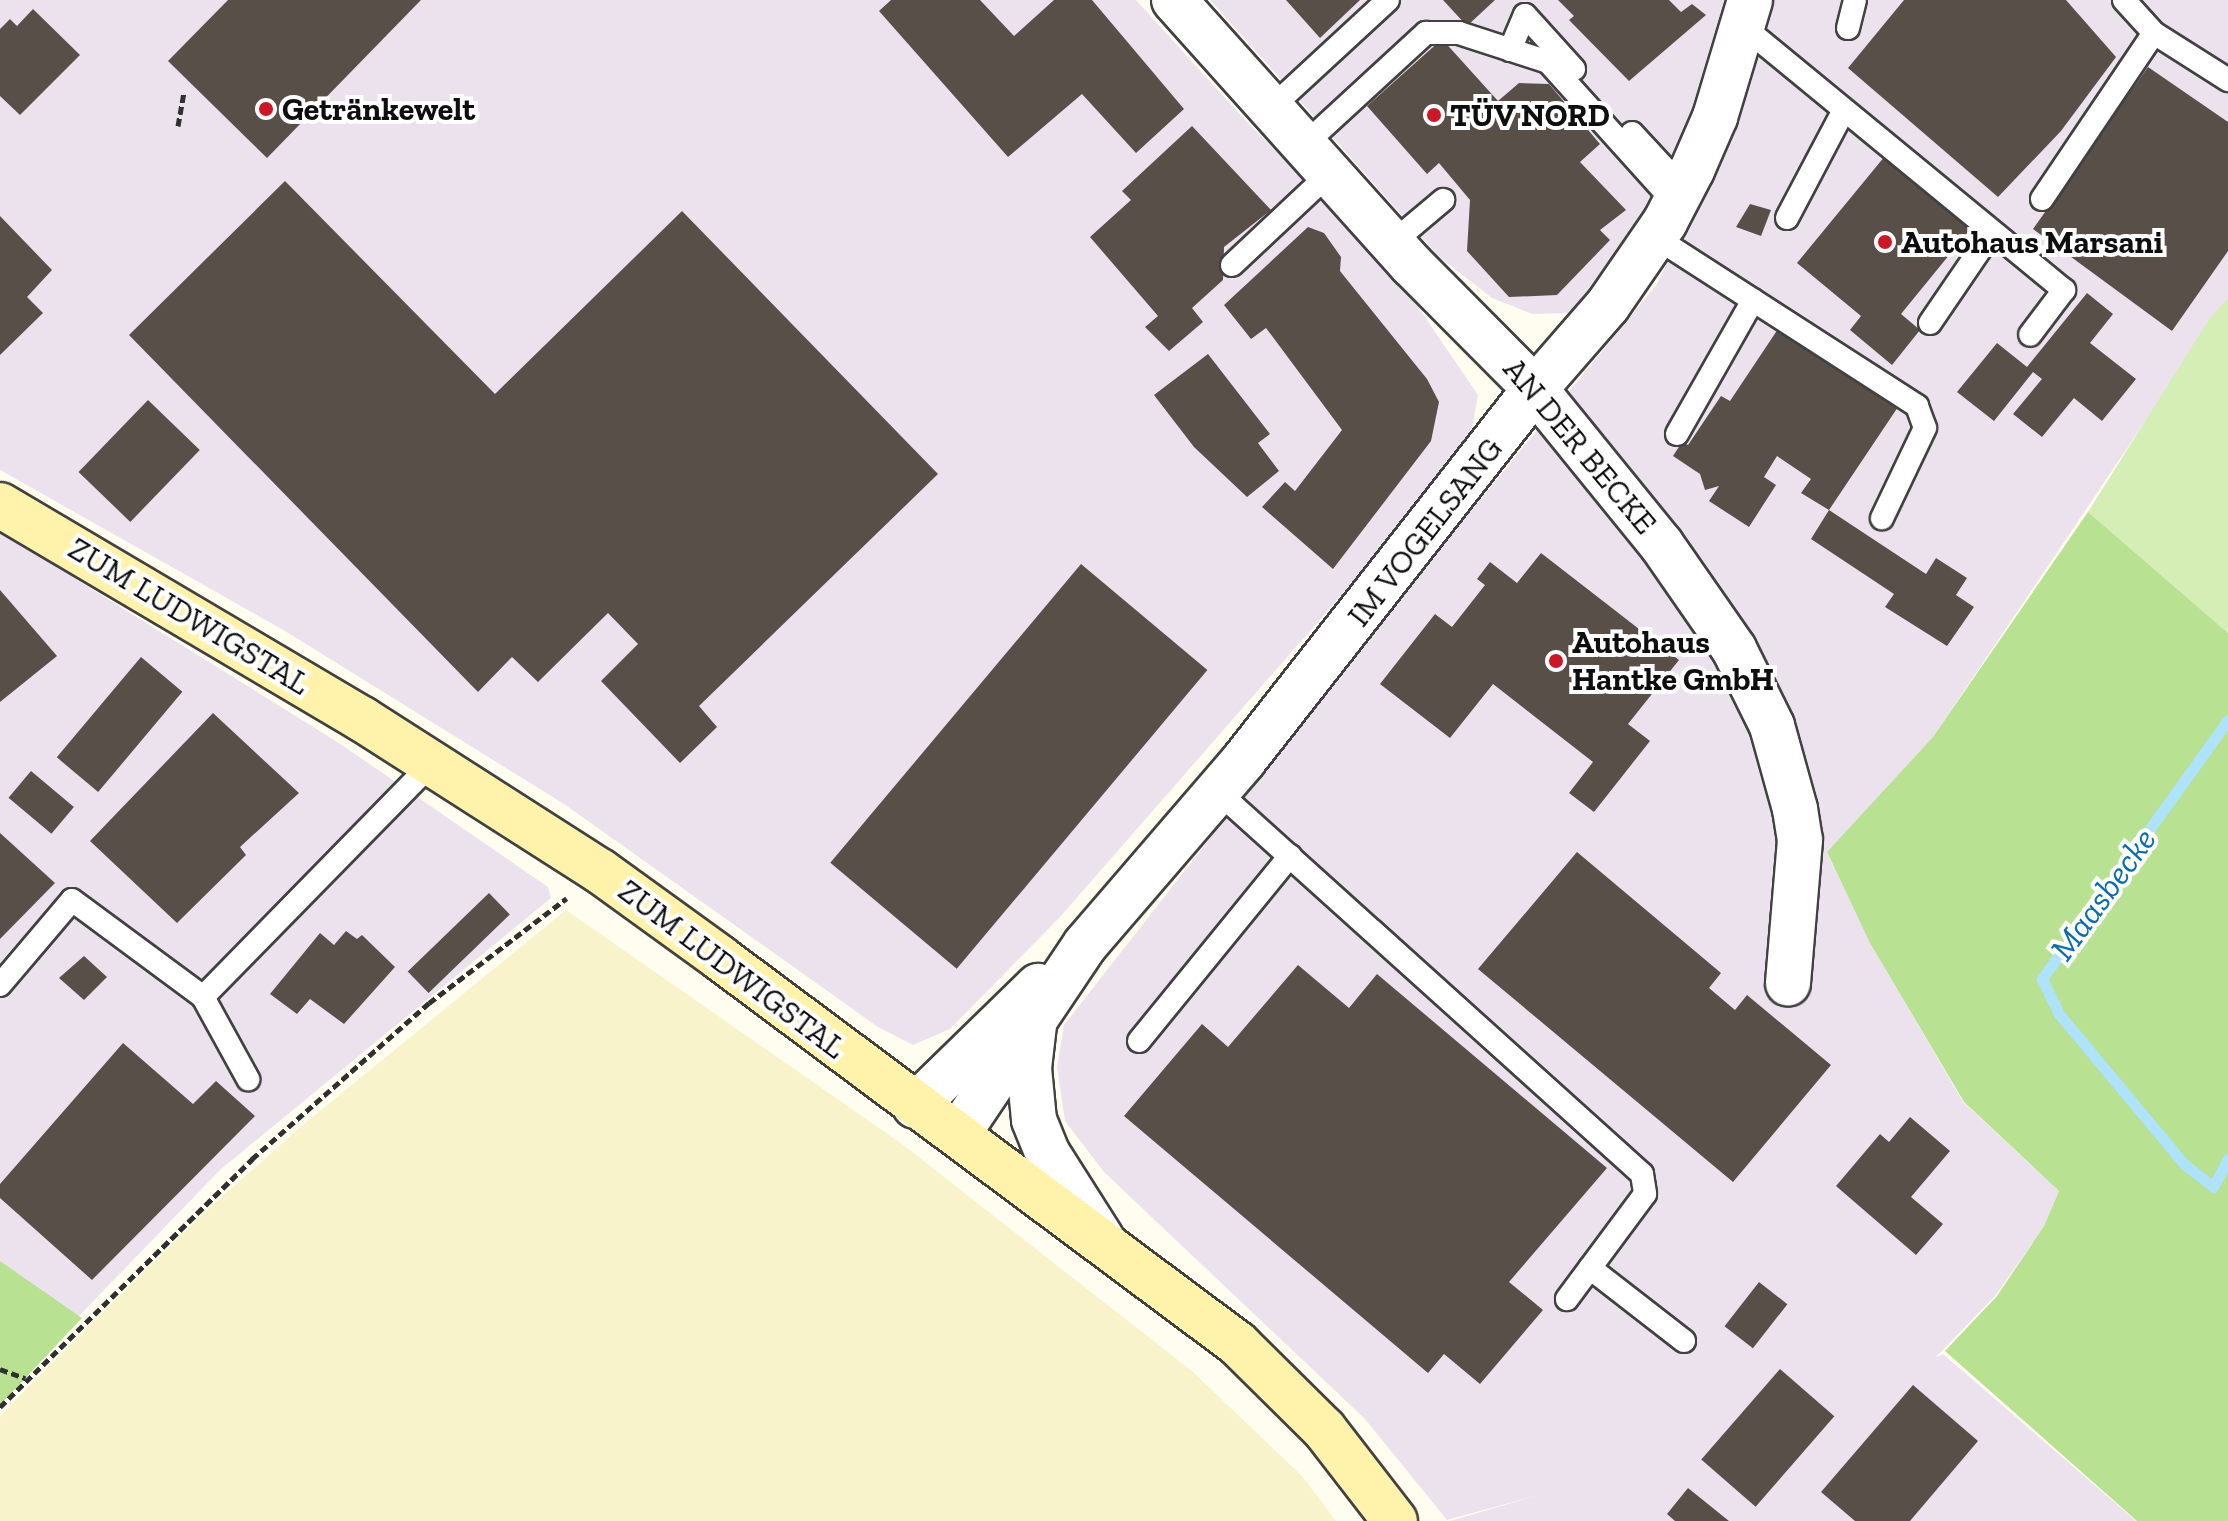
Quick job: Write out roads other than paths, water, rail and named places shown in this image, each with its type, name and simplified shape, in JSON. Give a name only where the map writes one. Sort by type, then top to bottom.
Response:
[{"type":"street","name":"AN DER BECKE","points":[[1174,0],[1392,243],[1535,389],[1702,600],[1734,649],[1772,726],[1800,840],[1788,984]]},
{"type":"street","name":"IM VOGELSANG","points":[[958,1134],[1085,945],[1217,791],[1535,389],[1608,305],[1671,209],[1715,117],[1747,14]]},
{"type":"street","name":"ZUM LUDWIGSTAL","points":[[0,505],[432,763],[600,871],[915,1106],[1102,1239],[1238,1344],[1324,1429],[1395,1521]]},
{"type":"street","name":"IM VOGELSANG","points":[[915,1106],[1005,1014],[1085,945]]},
{"type":"street","name":"IM VOGELSANG","points":[[1035,1019],[1029,1068],[1034,1120],[1048,1154],[1102,1239]]},
{"type":"lane","points":[[1271,108],[1388,0]]},
{"type":"lane","points":[[1848,28],[1855,0]]},
{"type":"lane","points":[[2124,0],[2154,33],[2228,80]]},
{"type":"lane","points":[[1747,14],[1844,110],[2064,290],[2030,335]]},
{"type":"lane","points":[[1510,50],[1525,15],[1671,209]]},
{"type":"lane","points":[[1232,265],[1317,159],[1426,33],[1459,33],[1548,62],[1671,209],[1753,300],[1917,406],[1925,428],[1882,518]]},
{"type":"lane","points":[[2042,199],[2154,33]]},
{"type":"lane","points":[[1787,218],[1844,110]]},
{"type":"lane","points":[[1392,243],[1443,200]]},
{"type":"lane","points":[[1930,323],[1992,232]]},
{"type":"lane","points":[[1677,434],[1753,300]]},
{"type":"lane","points":[[203,997],[432,763]]},
{"type":"lane","points":[[1217,791],[1642,1174],[1645,1194],[1567,1299]]},
{"type":"lane","points":[[1139,1041],[1290,856]]},
{"type":"lane","points":[[0,985],[72,900],[203,997],[248,1079]]},
{"type":"lane","points":[[1590,1268],[1684,1341]]},
{"type":"waterway","name":"Maasbecke","points":[[2228,720],[2042,979],[2059,1014],[2184,1164],[2213,1187],[2228,1159]]},
{"type":"place","name":"Getränkewelt","points":[[266,109]]},
{"type":"place","name":"TÜV NORD","points":[[1434,115]]},
{"type":"place","name":"Autohaus Marsani","points":[[1885,242]]},
{"type":"place","name":"Autohaus Hantke GmbH","points":[[1556,661]]}]
